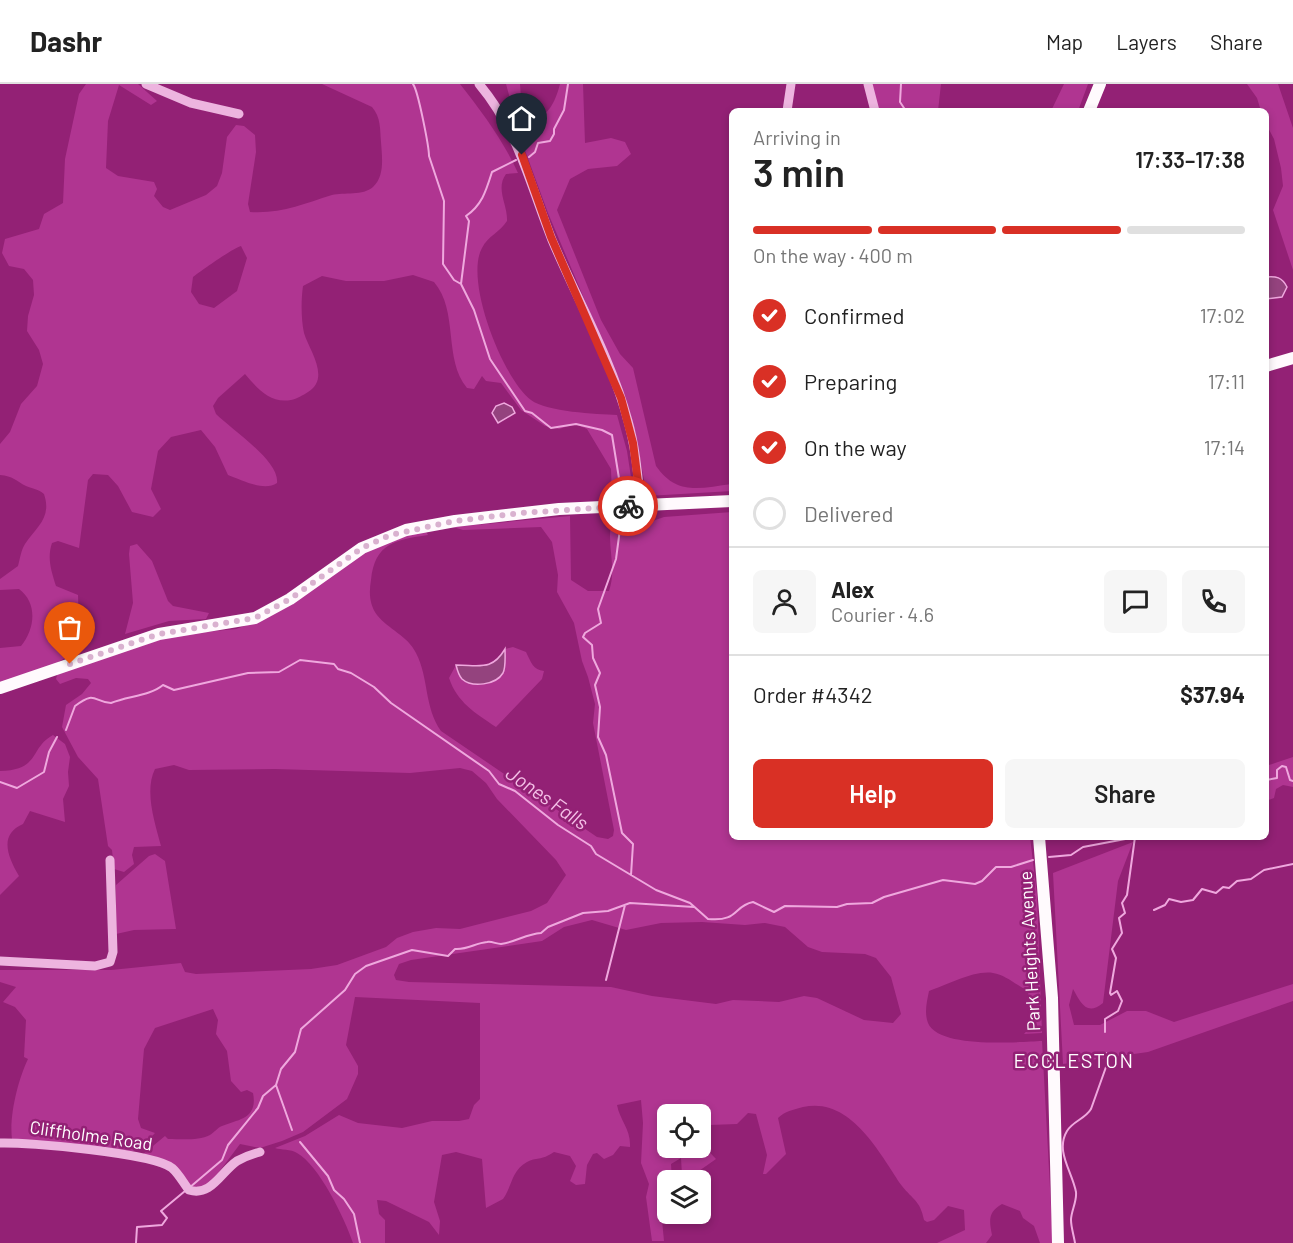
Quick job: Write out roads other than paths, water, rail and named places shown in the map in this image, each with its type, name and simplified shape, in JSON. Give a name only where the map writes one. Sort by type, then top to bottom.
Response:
[{"type":"main road","points":[[1090,108],[1100,84]]},
{"type":"main road","points":[[1269,365],[1293,358]]},
{"type":"main road","points":[[0,688],[159,634],[255,618],[290,599],[362,548],[390,535],[455,521],[521,513],[729,501]]},
{"type":"main road","name":"Park Heights Avenue","points":[[1039,840],[1052,998],[1058,1243]]},
{"type":"street","points":[[146,84],[191,104],[239,114]]},
{"type":"street","points":[[479,84],[502,114],[514,136],[551,237],[621,398],[633,443],[641,506]]},
{"type":"street","points":[[787,108],[791,84]]},
{"type":"street","points":[[868,84],[874,108]]},
{"type":"street","points":[[0,961],[95,966],[110,962],[113,951],[110,860]]},
{"type":"street","name":"Cliffholme Road","points":[[0,1143],[72,1147],[148,1159],[172,1168],[188,1188],[197,1192],[208,1188],[237,1161],[260,1152]]},
{"type":"waterway","points":[[413,84],[420,107],[429,156],[444,201],[443,264],[454,280],[461,284],[474,310],[490,359],[525,411],[532,413],[551,428],[576,424],[602,430],[612,435],[622,497]]},
{"type":"waterway","points":[[529,157],[535,152],[538,143],[550,141],[554,134],[554,129],[564,110],[568,84]]},
{"type":"waterway","points":[[901,84],[900,102],[904,108]]},
{"type":"waterway","points":[[461,284],[469,221],[466,216],[480,202],[492,172],[516,160]]},
{"type":"waterway","points":[[622,514],[616,559],[598,609],[601,623],[585,633],[583,637],[592,645],[593,658],[600,673],[595,685],[600,707],[598,737],[606,755],[622,833],[633,844],[631,875]]},
{"type":"waterway","name":"Jones Falls","points":[[66,730],[75,706],[91,698],[111,703],[145,694],[163,685],[174,690],[248,673],[279,672],[300,660],[334,664],[338,669],[351,673],[374,687],[391,703],[489,771],[499,784],[515,791],[558,825],[591,846],[596,854],[656,890],[690,903],[708,919],[731,916],[753,902],[774,912],[785,906],[837,907],[847,904],[872,903],[884,897],[943,880],[975,884],[982,881],[996,867],[1011,867],[1033,860]]},
{"type":"waterway","name":"Jones Falls","points":[[0,782],[17,788],[44,772],[49,752],[57,737]]},
{"type":"waterway","name":"Jones Falls","points":[[1269,779],[1277,778],[1277,770],[1282,766],[1286,767],[1290,780],[1293,781]]},
{"type":"waterway","name":"Jones Falls","points":[[1049,857],[1071,855],[1083,847],[1120,840]]},
{"type":"waterway","points":[[1105,1032],[1105,1019],[1118,1011],[1122,1001],[1117,991],[1111,995],[1110,993],[1116,958],[1112,949],[1122,933],[1119,918],[1125,913],[1122,903],[1127,895],[1135,840]]},
{"type":"waterway","points":[[1154,910],[1165,905],[1169,899],[1181,902],[1193,900],[1202,889],[1216,893],[1223,887],[1229,888],[1237,881],[1251,879],[1264,870],[1293,864]]},
{"type":"waterway","points":[[189,1188],[222,1160],[228,1145],[258,1108],[263,1096],[276,1085],[281,1069],[295,1052],[301,1029],[345,990],[355,974],[366,966],[412,950],[448,956],[455,949],[491,942],[506,943],[541,933],[548,927],[583,913],[608,911],[630,903],[694,907]]},
{"type":"waterway","points":[[606,980],[625,905]]},
{"type":"waterway","points":[[1075,1243],[1071,1220],[1076,1192],[1064,1154],[1064,1139],[1067,1131],[1091,1109],[1106,1067],[1106,1053]]},
{"type":"waterway","points":[[276,1085],[292,1130]]},
{"type":"waterway","points":[[300,1142],[328,1176],[334,1190],[344,1199],[354,1214],[360,1243]]},
{"type":"waterway","points":[[136,1243],[137,1227],[162,1225],[167,1218],[161,1211],[185,1191]]},
{"type":"district","name":"ECCLESTON","points":[[1074,1061]]}]
